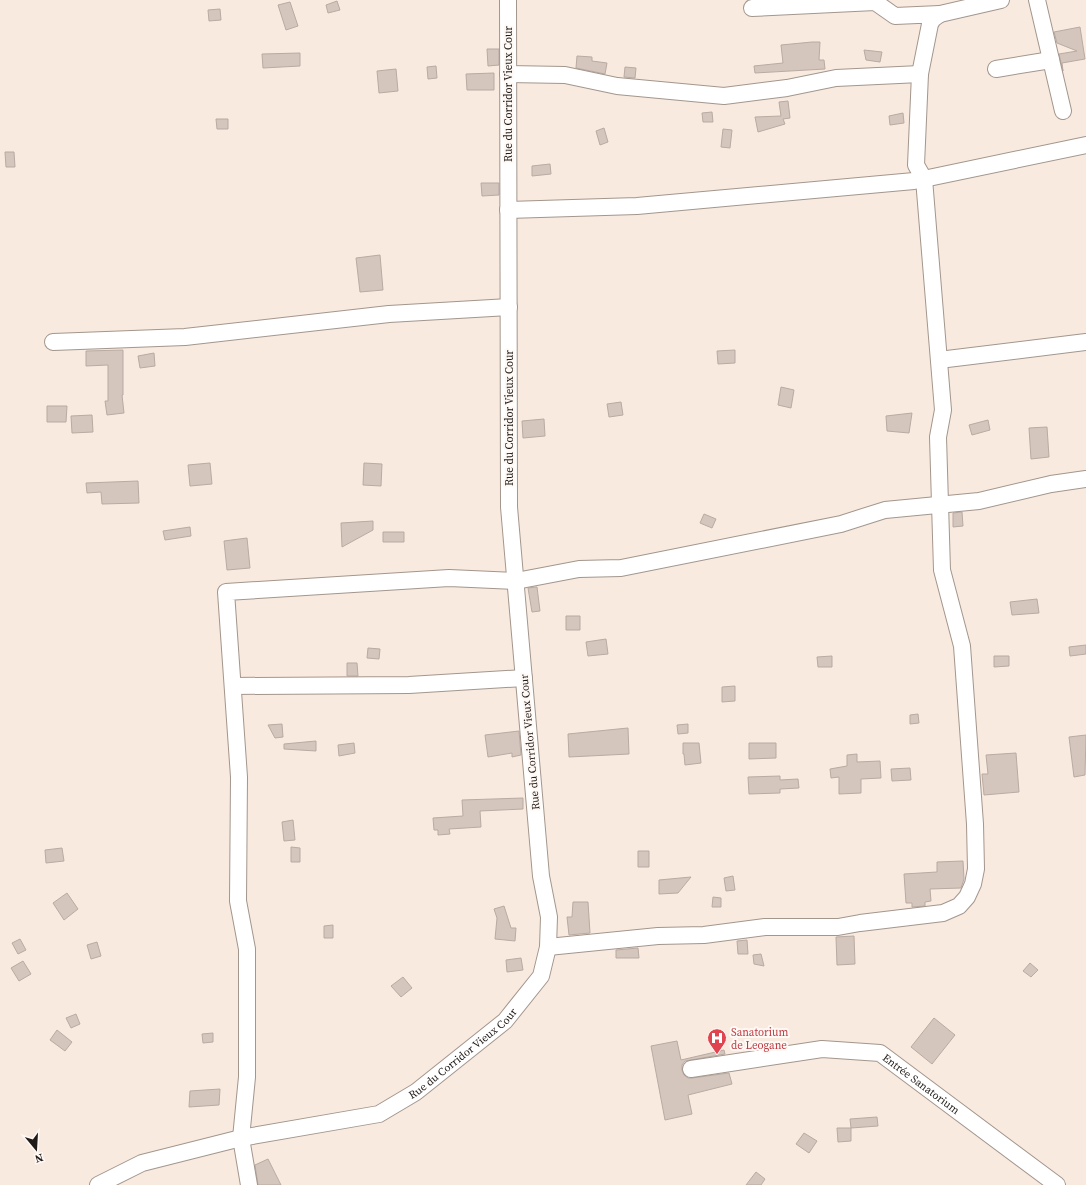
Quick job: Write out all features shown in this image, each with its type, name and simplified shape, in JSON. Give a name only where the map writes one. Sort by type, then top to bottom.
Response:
[{"type":"street","name":"Rue du Corridor Vieux Cour","points":[[98,1185],[142,1163],[241,1138],[379,1114],[416,1092],[505,1021],[541,976],[548,947],[549,917],[541,876],[509,507],[508,0]]},
{"type":"street","points":[[752,8],[875,2],[895,16],[940,14],[1001,0]]},
{"type":"street","points":[[1037,0],[1063,111]]},
{"type":"street","points":[[548,947],[658,936],[704,935],[765,927],[838,927],[943,913],[959,906],[967,897],[973,884],[976,869],[975,824],[962,646],[942,570],[938,438],[943,410],[924,179],[916,165],[920,74],[930,24],[933,19],[940,14]]},
{"type":"street","points":[[996,69],[1051,60]]},
{"type":"street","points":[[508,74],[566,75],[617,86],[724,96],[787,88],[836,78],[920,74]]},
{"type":"street","points":[[508,210],[637,206],[914,181],[1086,145]]},
{"type":"street","points":[[53,342],[185,337],[389,314],[509,307]]},
{"type":"street","points":[[939,360],[1086,342]]},
{"type":"street","points":[[249,1185],[241,1138],[246,1077],[247,949],[238,901],[239,777],[226,592],[449,578],[516,581],[579,569],[620,568],[841,524],[885,510],[979,501],[1051,484],[1086,479]]},
{"type":"street","points":[[232,686],[409,685],[524,678]]},
{"type":"street","name":"Entrée Sanatorium","points":[[691,1069],[822,1049],[880,1053],[1057,1185]]},
{"type":"building","points":[[337,1],[340,10],[328,13],[326,5]]},
{"type":"building","points":[[290,2],[298,26],[286,30],[278,5]]},
{"type":"building","points":[[220,9],[221,20],[209,21],[208,10]]},
{"type":"building","points":[[1080,27],[1085,59],[1062,63],[1063,71],[1059,54],[1077,51],[1057,43],[1054,32]]},
{"type":"building","points":[[820,42],[819,60],[824,60],[825,69],[755,73],[754,66],[783,63],[781,45]]},
{"type":"building","points":[[487,49],[499,49],[499,65],[488,66]]},
{"type":"building","points":[[864,50],[882,52],[880,62],[866,60]]},
{"type":"building","points":[[300,53],[300,66],[263,68],[262,54]]},
{"type":"building","points":[[577,56],[592,57],[592,61],[607,63],[605,74],[576,68]]},
{"type":"building","points":[[436,66],[437,78],[428,79],[427,67]]},
{"type":"building","points":[[625,67],[636,68],[635,78],[624,77]]},
{"type":"building","points":[[396,69],[398,91],[379,93],[377,71]]},
{"type":"building","points":[[494,73],[494,90],[467,90],[466,74]]},
{"type":"building","points":[[788,101],[790,118],[783,119],[785,124],[758,132],[755,117],[781,116],[779,102]]},
{"type":"building","points":[[712,112],[713,122],[703,122],[702,113]]},
{"type":"building","points":[[903,113],[904,123],[890,125],[889,116]]},
{"type":"building","points":[[216,119],[228,119],[228,129],[217,129]]},
{"type":"building","points":[[604,128],[608,142],[600,145],[596,131]]},
{"type":"building","points":[[723,129],[732,130],[730,148],[721,147]]},
{"type":"building","points":[[5,152],[14,152],[15,167],[6,167]]},
{"type":"building","points":[[550,164],[551,174],[532,176],[532,166]]},
{"type":"building","points":[[481,183],[499,183],[499,195],[482,196]]},
{"type":"building","points":[[380,255],[383,290],[360,292],[356,258]]},
{"type":"building","points":[[123,350],[122,395],[124,413],[107,415],[105,401],[108,401],[108,365],[86,366],[86,351]]},
{"type":"building","points":[[735,350],[735,363],[718,364],[717,351]]},
{"type":"building","points":[[154,353],[155,366],[140,368],[138,356]]},
{"type":"building","points":[[781,387],[794,390],[791,408],[778,405]]},
{"type":"building","points":[[621,402],[623,415],[609,417],[607,404]]},
{"type":"building","points":[[47,406],[67,406],[66,422],[47,422]]},
{"type":"building","points":[[912,413],[909,433],[887,431],[886,416]]},
{"type":"building","points":[[92,415],[93,432],[72,433],[71,416]]},
{"type":"building","points":[[544,419],[545,436],[523,438],[522,421]]},
{"type":"building","points":[[988,420],[990,430],[972,435],[969,425]]},
{"type":"building","points":[[1047,427],[1049,457],[1031,459],[1029,428]]},
{"type":"building","points":[[210,463],[212,484],[190,486],[188,465]]},
{"type":"building","points":[[364,463],[382,464],[381,486],[363,485]]},
{"type":"building","points":[[138,481],[139,503],[102,504],[101,492],[87,493],[86,483]]},
{"type":"building","points":[[962,512],[963,526],[953,527],[953,513]]},
{"type":"building","points":[[704,514],[716,519],[712,528],[700,523]]},
{"type":"building","points":[[373,521],[373,530],[342,547],[341,523]]},
{"type":"building","points":[[190,527],[191,536],[165,540],[163,531]]},
{"type":"building","points":[[383,532],[404,532],[404,542],[383,542]]},
{"type":"building","points":[[247,538],[250,568],[227,570],[224,541]]},
{"type":"building","points":[[537,587],[540,611],[532,612],[528,588]]},
{"type":"building","points":[[1037,599],[1039,613],[1012,615],[1010,602]]},
{"type":"building","points":[[566,616],[580,616],[580,630],[566,630]]},
{"type":"building","points":[[606,639],[608,654],[588,656],[586,642]]},
{"type":"building","points":[[1086,645],[1086,654],[1070,656],[1069,647]]},
{"type":"building","points":[[368,648],[380,649],[379,659],[367,658]]},
{"type":"building","points":[[832,656],[832,667],[818,667],[817,657]]},
{"type":"building","points":[[994,656],[1009,656],[1009,666],[994,667]]},
{"type":"building","points":[[347,663],[357,663],[358,676],[347,676]]},
{"type":"building","points":[[735,686],[735,701],[722,702],[722,687]]},
{"type":"building","points":[[918,714],[919,723],[910,724],[910,715]]},
{"type":"building","points":[[282,724],[283,737],[275,738],[268,725]]},
{"type":"building","points":[[688,724],[688,733],[678,734],[677,725]]},
{"type":"building","points":[[628,728],[629,754],[569,757],[568,734]]},
{"type":"building","points":[[519,731],[521,755],[512,757],[512,753],[488,757],[485,735]]},
{"type":"building","points":[[1086,735],[1085,775],[1074,777],[1069,737]]},
{"type":"building","points":[[316,741],[316,751],[284,749],[284,744]]},
{"type":"building","points":[[354,743],[355,753],[339,756],[338,745]]},
{"type":"building","points":[[683,743],[699,743],[701,763],[685,765]]},
{"type":"building","points":[[749,743],[776,743],[776,758],[749,759]]},
{"type":"building","points":[[1016,753],[1019,792],[984,795],[982,774],[988,774],[986,755]]},
{"type":"building","points":[[857,754],[857,762],[880,761],[881,778],[861,779],[861,793],[839,794],[839,777],[831,778],[830,769],[847,766],[847,755]]},
{"type":"building","points":[[910,768],[911,780],[892,781],[891,769]]},
{"type":"building","points":[[780,776],[780,780],[798,779],[799,788],[780,789],[780,793],[749,794],[748,777]]},
{"type":"building","points":[[523,798],[523,809],[480,811],[481,827],[449,829],[450,834],[438,835],[438,830],[434,830],[433,818],[463,816],[462,800]]},
{"type":"building","points":[[293,820],[295,840],[284,841],[282,822]]},
{"type":"building","points":[[291,847],[300,848],[300,862],[291,862]]},
{"type":"building","points":[[62,848],[64,861],[46,863],[45,850]]},
{"type":"building","points":[[638,851],[649,851],[649,867],[638,867]]},
{"type":"building","points":[[963,861],[964,879],[961,888],[930,889],[931,901],[925,902],[925,906],[912,907],[912,903],[906,903],[904,874],[937,872],[937,862]]},
{"type":"building","points":[[733,876],[735,890],[726,891],[724,878]]},
{"type":"building","points":[[691,877],[678,893],[659,894],[659,880]]},
{"type":"building","points":[[67,893],[78,909],[64,920],[53,903]]},
{"type":"building","points":[[713,897],[721,898],[721,907],[712,907]]},
{"type":"building","points":[[573,902],[588,902],[590,933],[569,935],[567,917],[572,917]]},
{"type":"building","points":[[504,906],[511,928],[516,928],[515,941],[495,939],[497,918],[494,909]]},
{"type":"building","points":[[333,925],[333,938],[324,938],[324,926]]},
{"type":"building","points":[[854,936],[855,964],[837,965],[836,937]]},
{"type":"building","points":[[20,939],[26,950],[18,954],[12,943]]},
{"type":"building","points":[[747,940],[748,954],[738,954],[737,941]]},
{"type":"building","points":[[97,942],[101,956],[91,959],[87,945]]},
{"type":"building","points":[[638,948],[639,958],[616,958],[616,950]]},
{"type":"building","points":[[761,954],[764,966],[754,964],[753,955]]},
{"type":"building","points":[[521,958],[523,970],[507,972],[506,960]]},
{"type":"building","points":[[23,961],[31,974],[19,981],[11,968]]},
{"type":"building","points":[[1030,963],[1038,970],[1031,977],[1023,971]]},
{"type":"building","points":[[403,977],[412,988],[401,997],[391,986]]},
{"type":"building","points":[[76,1014],[80,1024],[71,1028],[66,1018]]},
{"type":"building","points":[[934,1018],[955,1035],[932,1064],[911,1047]]},
{"type":"building","points":[[57,1030],[72,1042],[65,1051],[50,1040]]},
{"type":"building","points":[[213,1033],[213,1042],[203,1043],[202,1034]]},
{"type":"building","points":[[677,1041],[681,1060],[724,1050],[725,1054],[685,1061],[682,1065],[684,1075],[688,1078],[692,1078],[729,1073],[732,1084],[688,1095],[692,1114],[665,1120],[651,1046]]},
{"type":"building","points":[[220,1089],[219,1105],[189,1107],[190,1091]]},
{"type":"building","points":[[877,1117],[878,1126],[851,1128],[850,1119]]},
{"type":"building","points":[[837,1128],[851,1128],[851,1141],[838,1142]]},
{"type":"building","points":[[804,1133],[817,1141],[809,1153],[796,1144]]},
{"type":"building","points":[[268,1159],[281,1185],[258,1185],[255,1165]]},
{"type":"building","points":[[756,1172],[765,1179],[761,1185],[746,1185]]},
{"type":"place","name":"Sanatorium de Leogane","points":[[717,1055]]}]
